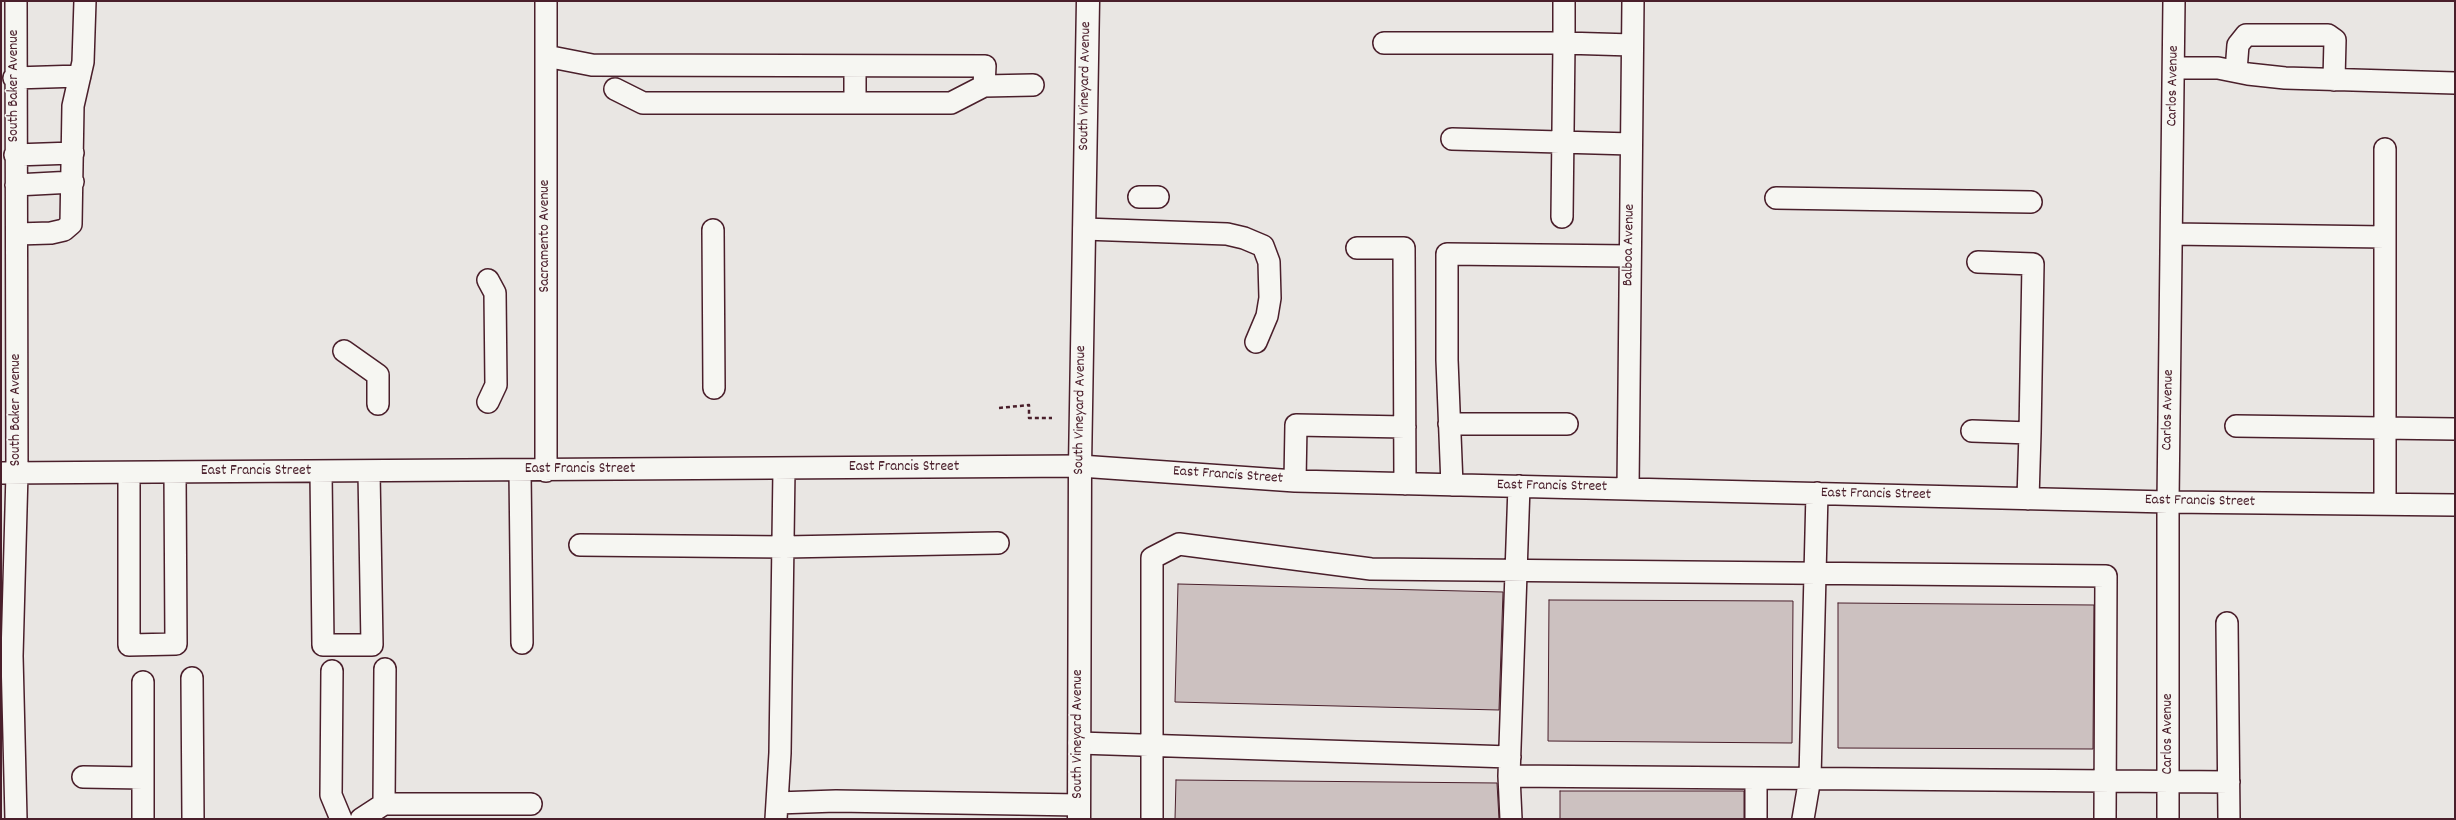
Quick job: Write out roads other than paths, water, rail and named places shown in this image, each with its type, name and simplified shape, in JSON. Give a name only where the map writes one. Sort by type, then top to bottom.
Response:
[{"type":"main road","name":"South Vineyard Avenue","points":[[1079,812],[1080,466],[1088,1]]},
{"type":"street","name":"South Baker Avenue","points":[[16,1],[12,172],[17,234],[9,473],[7,656],[16,819]]},
{"type":"street","points":[[17,234],[51,233],[64,230],[71,224],[73,182],[73,106],[83,62],[84,1]]},
{"type":"street","name":"Sacramento Avenue","points":[[546,1],[546,471]]},
{"type":"street","points":[[1562,217],[1561,143],[1564,1]]},
{"type":"street","name":"Balboa Avenue","points":[[1628,489],[1633,1]]},
{"type":"street","name":"Carlos Avenue","points":[[2168,819],[2168,502],[2174,1]]},
{"type":"street","points":[[2236,72],[2238,44],[2246,35],[2328,35],[2335,40],[2334,80]]},
{"type":"street","points":[[1384,43],[1564,43],[1632,45]]},
{"type":"street","points":[[546,56],[592,65],[985,66],[984,86]]},
{"type":"street","points":[[855,66],[855,103]]},
{"type":"street","points":[[2174,68],[2218,68],[2236,72],[2285,78],[2455,83]]},
{"type":"street","points":[[14,78],[80,76]]},
{"type":"street","points":[[615,89],[643,103],[951,103],[984,86],[1033,85]]},
{"type":"street","points":[[1452,139],[1631,144]]},
{"type":"street","points":[[2385,149],[2385,504]]},
{"type":"street","points":[[12,172],[73,153]]},
{"type":"street","points":[[12,172],[73,182]]},
{"type":"street","points":[[1776,198],[2031,202]]},
{"type":"street","points":[[1084,229],[1227,234],[1244,238],[1263,246],[1269,262],[1270,298],[1267,316],[1256,342]]},
{"type":"street","points":[[713,230],[714,388]]},
{"type":"street","points":[[2172,234],[2385,237]]},
{"type":"street","points":[[1357,248],[1404,248],[1405,484]]},
{"type":"street","points":[[1452,485],[1449,424],[1447,254],[1630,256]]},
{"type":"street","points":[[1978,262],[2033,264],[2028,498]]},
{"type":"street","points":[[488,280],[495,293],[496,385],[488,402]]},
{"type":"street","points":[[344,351],[378,375],[378,404]]},
{"type":"street","points":[[1449,424],[1567,424]]},
{"type":"street","points":[[1295,481],[1296,425],[1404,427]]},
{"type":"street","points":[[2236,426],[2455,429]]},
{"type":"street","points":[[1972,431],[2030,433]]},
{"type":"street","name":"East Francis Street","points":[[9,473],[546,471],[1080,466],[1295,481],[2168,502],[2455,505]]},
{"type":"street","points":[[784,469],[785,547],[777,811],[836,801],[1079,812]]},
{"type":"street","points":[[520,471],[522,643]]},
{"type":"street","points":[[321,472],[323,645],[372,645],[369,472]]},
{"type":"street","points":[[128,473],[128,645],[176,644],[175,473]]},
{"type":"street","points":[[1512,819],[1510,766],[1518,569],[1519,486]]},
{"type":"street","points":[[1803,819],[1810,778],[1817,493]]},
{"type":"street","points":[[580,544],[785,547],[998,543]]},
{"type":"street","points":[[1152,819],[1152,558],[1179,544],[1371,568],[2106,576],[2105,819]]},
{"type":"street","points":[[2227,623],[2229,819]]},
{"type":"street","points":[[384,804],[385,669]]},
{"type":"street","points":[[332,671],[331,795],[341,819]]},
{"type":"street","points":[[192,678],[193,819]]},
{"type":"street","points":[[142,819],[143,682]]},
{"type":"street","points":[[1079,743],[1152,745],[1510,766],[1756,778],[2169,783],[2229,782]]},
{"type":"street","points":[[83,777],[143,778]]},
{"type":"street","points":[[1756,778],[1756,819]]},
{"type":"street","points":[[361,819],[384,804],[531,804]]}]
